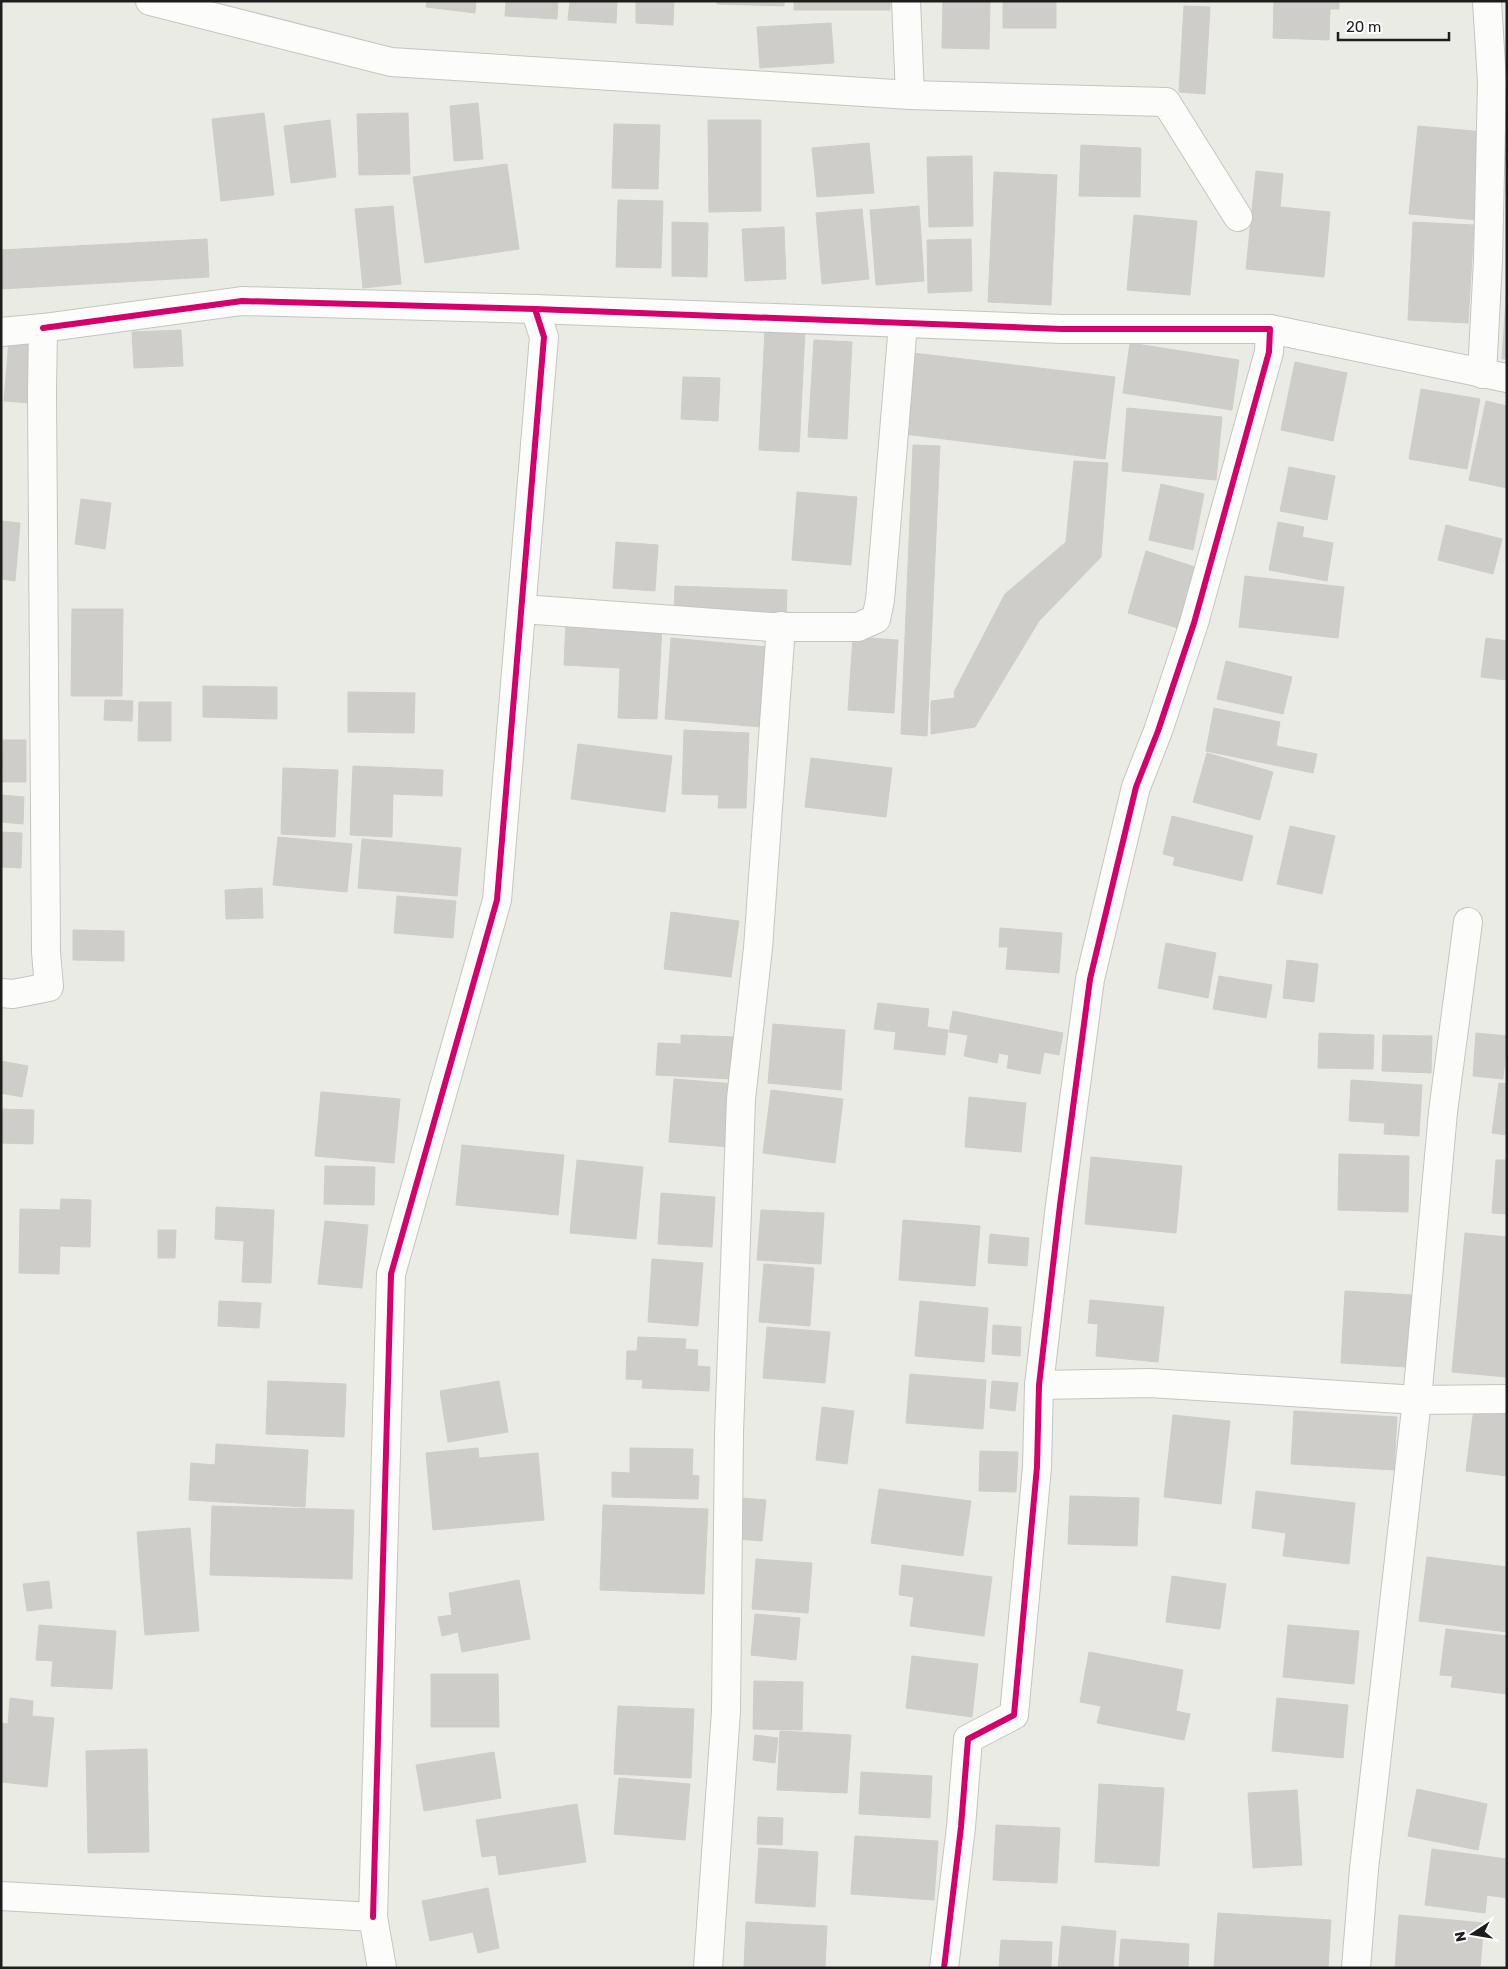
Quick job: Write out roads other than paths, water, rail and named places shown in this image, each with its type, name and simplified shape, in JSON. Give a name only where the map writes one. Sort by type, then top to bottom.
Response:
[{"type":"street","points":[[150,1],[391,62],[910,95],[1166,102],[1238,217]]},
{"type":"street","points":[[906,1],[910,95]]},
{"type":"street","points":[[1,332],[242,302],[534,309],[1062,329],[1270,329],[1494,376],[1488,260],[1492,82],[1487,1]]},
{"type":"street","points":[[382,1968],[373,1917],[391,1274],[497,900],[544,337],[534,309]]},
{"type":"street","points":[[522,609],[781,626],[858,627],[876,619],[880,600],[903,324]]},
{"type":"street","points":[[1,993],[13,994],[49,987],[46,952],[43,328]]},
{"type":"street","points":[[944,1968],[961,1826],[968,1739],[1014,1715],[1036,1476],[1039,1385],[1060,1205],[1090,980],[1136,787],[1158,731],[1194,623],[1268,352],[1270,329]]},
{"type":"street","points":[[708,1968],[726,1711],[728,1433],[741,1099],[758,948],[781,626]]},
{"type":"street","points":[[1356,1968],[1364,1869],[1417,1400],[1443,1112],[1468,922]]},
{"type":"street","points":[[1039,1385],[1150,1383],[1417,1400],[1507,1399]]},
{"type":"street","points":[[1,1896],[373,1917]]}]
